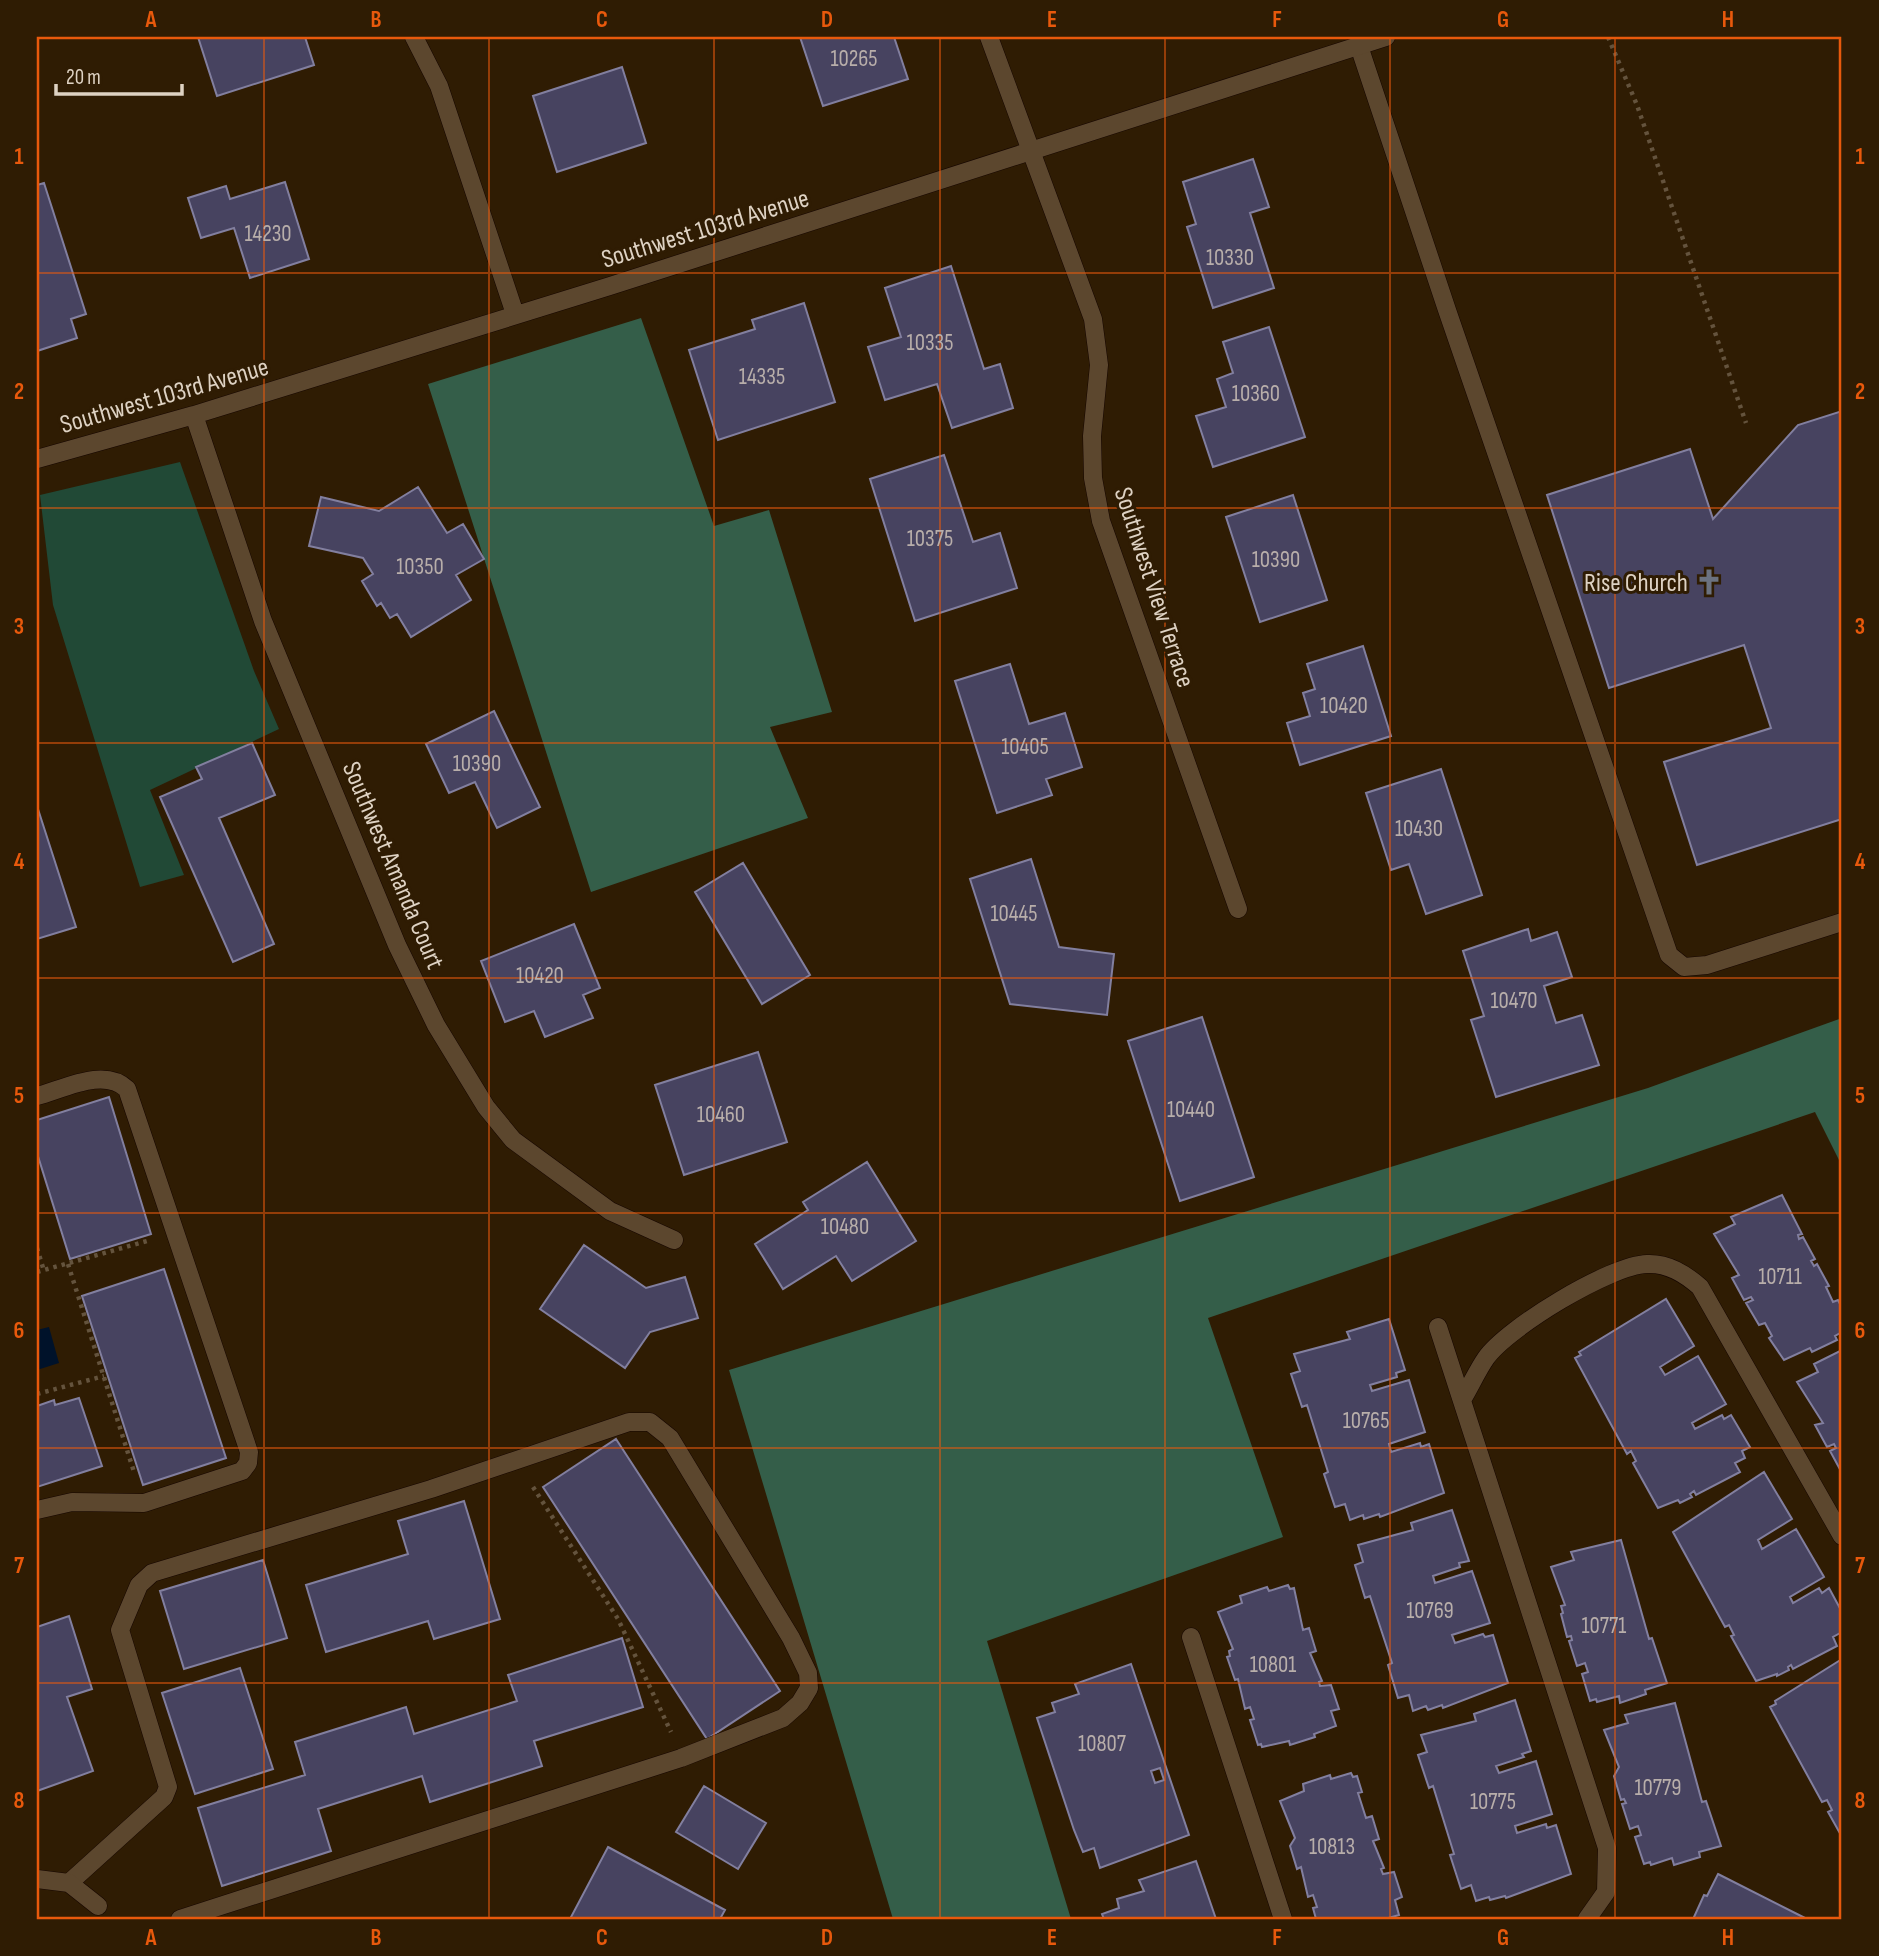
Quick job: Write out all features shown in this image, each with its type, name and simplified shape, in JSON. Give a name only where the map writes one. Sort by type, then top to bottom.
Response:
[{"type":"street","points":[[414,37],[439,86],[515,314]]},
{"type":"street","name":"Southwest View Terrace","points":[[989,37],[1029,153],[1093,319],[1099,365],[1092,436],[1093,478],[1101,521],[1238,909]]},
{"type":"street","name":"Southwest 103rd Avenue","points":[[37,459],[194,415],[1029,153],[1386,37]]},
{"type":"street","points":[[1359,46],[1451,323],[1669,955],[1684,967],[1707,965],[1842,922]]},
{"type":"street","name":"Southwest Amanda Court","points":[[194,415],[263,621],[397,945],[436,1025],[486,1107],[513,1140],[610,1211],[674,1240]]},
{"type":"street","points":[[37,1096],[103,1078],[117,1080],[127,1089],[249,1452],[248,1463],[242,1471],[144,1503],[72,1502],[37,1510]]},
{"type":"street","points":[[1462,1400],[1487,1356],[1526,1323],[1606,1274],[1648,1264],[1682,1271],[1700,1287],[1842,1536]]},
{"type":"street","points":[[1438,1326],[1607,1848],[1606,1892],[1587,1919]]},
{"type":"street","points":[[69,1883],[158,1803],[168,1787],[120,1630],[138,1584],[152,1573],[431,1489],[602,1429],[629,1422],[650,1423],[670,1438],[791,1637],[807,1673],[809,1689],[800,1703],[783,1718],[682,1757],[180,1919]]},
{"type":"street","points":[[1191,1637],[1283,1919]]},
{"type":"street","points":[[37,1879],[69,1883],[98,1906]]},
{"type":"path","points":[[1608,37],[1637,106],[1746,423]]},
{"type":"path","points":[[37,1272],[175,1233]]},
{"type":"path","points":[[37,1248],[44,1271]]},
{"type":"path","points":[[68,1264],[144,1503]]},
{"type":"path","points":[[37,1394],[104,1376]]},
{"type":"path","points":[[517,1459],[618,1619],[682,1757]]},
{"type":"green space","points":[[641,318],[714,526],[769,510],[832,712],[770,727],[808,818],[591,892],[428,384]]},
{"type":"green space","points":[[180,462],[254,671],[279,729],[150,790],[184,875],[140,887],[53,605],[40,495]]},
{"type":"green space","points":[[1842,1018],[1842,1166],[1815,1112],[1208,1318],[1283,1537],[987,1641],[1071,1919],[893,1919],[729,1370],[1648,1088]]},
{"type":"water","points":[[49,1327],[59,1363],[37,1370],[37,1330]]},
{"type":"building","points":[[198,37],[305,37],[314,65],[217,96]]},
{"type":"building","points":[[800,37],[894,37],[908,79],[823,106]]},
{"type":"building","points":[[622,67],[646,143],[557,172],[533,96]]},
{"type":"building","points":[[1253,159],[1269,207],[1250,213],[1274,288],[1213,308],[1187,227],[1196,224],[1183,182]]},
{"type":"building","points":[[285,182],[309,259],[250,278],[234,228],[201,238],[188,198],[226,186],[230,199]]},
{"type":"building","points":[[44,183],[86,314],[71,319],[77,338],[37,351],[37,185]]},
{"type":"building","points":[[951,266],[984,369],[1000,364],[1013,408],[952,428],[937,384],[885,400],[868,347],[901,337],[885,288]]},
{"type":"building","points":[[804,303],[835,402],[718,440],[689,350],[755,329],[752,320]]},
{"type":"building","points":[[1269,327],[1305,437],[1213,467],[1196,416],[1226,407],[1217,379],[1233,373],[1223,342]]},
{"type":"building","name":"Rise Church","points":[[1842,411],[1842,819],[1697,865],[1664,762],[1771,728],[1744,645],[1609,688],[1547,495],[1690,449],[1713,519],[1798,425]]},
{"type":"building","points":[[944,455],[973,542],[1000,533],[1017,588],[915,621],[870,479]]},
{"type":"building","points":[[418,487],[447,533],[463,524],[484,559],[456,575],[471,600],[411,637],[397,614],[390,618],[381,603],[377,606],[362,581],[373,574],[363,558],[309,546],[321,497],[379,511]]},
{"type":"building","points":[[1293,495],[1327,600],[1260,622],[1226,517]]},
{"type":"building","points":[[1363,646],[1391,736],[1300,765],[1287,723],[1310,716],[1303,693],[1315,689],[1307,664]]},
{"type":"building","points":[[1010,664],[1029,724],[1065,713],[1082,767],[1046,779],[1052,795],[997,813],[955,681]]},
{"type":"building","points":[[494,711],[540,807],[497,828],[475,782],[449,793],[426,744]]},
{"type":"building","points":[[252,743],[275,795],[219,818],[274,944],[233,962],[160,797],[202,779],[196,767]]},
{"type":"building","points":[[1441,769],[1482,895],[1426,914],[1409,864],[1391,870],[1366,793]]},
{"type":"building","points":[[37,806],[76,927],[37,939]]},
{"type":"building","points":[[1031,859],[1059,947],[1114,954],[1107,1015],[1010,1004],[970,879]]},
{"type":"building","points":[[743,863],[810,975],[762,1004],[695,892]]},
{"type":"building","points":[[574,924],[600,988],[583,995],[593,1018],[545,1037],[534,1011],[505,1022],[481,961]]},
{"type":"building","points":[[1528,929],[1531,941],[1557,932],[1572,977],[1544,986],[1556,1023],[1582,1015],[1599,1065],[1496,1097],[1471,1020],[1484,1016],[1463,951]]},
{"type":"building","points":[[1202,1017],[1254,1177],[1180,1201],[1128,1041]]},
{"type":"building","points":[[758,1052],[787,1142],[684,1175],[655,1085]]},
{"type":"building","points":[[109,1097],[151,1234],[70,1259],[37,1153],[37,1120]]},
{"type":"building","points":[[867,1162],[916,1241],[852,1281],[836,1256],[783,1289],[755,1244],[808,1210],[803,1202]]},
{"type":"building","points":[[1782,1195],[1802,1234],[1798,1235],[1799,1239],[1803,1237],[1815,1259],[1811,1261],[1814,1266],[1817,1264],[1829,1286],[1826,1287],[1833,1302],[1838,1300],[1842,1308],[1842,1332],[1835,1336],[1837,1340],[1812,1352],[1810,1348],[1784,1360],[1769,1338],[1772,1336],[1765,1323],[1759,1325],[1746,1303],[1753,1300],[1751,1297],[1744,1300],[1732,1278],[1739,1275],[1714,1234],[1735,1224],[1731,1217]]},
{"type":"building","points":[[584,1245],[646,1288],[685,1277],[698,1318],[650,1332],[625,1368],[540,1309]]},
{"type":"building","points":[[164,1269],[226,1458],[143,1485],[82,1296]]},
{"type":"building","points":[[1666,1299],[1694,1346],[1660,1367],[1665,1375],[1698,1356],[1726,1404],[1692,1423],[1695,1429],[1722,1415],[1724,1419],[1731,1415],[1750,1447],[1742,1451],[1745,1458],[1735,1463],[1740,1472],[1696,1495],[1694,1491],[1690,1494],[1692,1497],[1680,1503],[1678,1500],[1658,1508],[1633,1463],[1636,1461],[1631,1451],[1627,1454],[1575,1358],[1581,1355],[1579,1352]]},
{"type":"building","points":[[1389,1319],[1405,1370],[1396,1373],[1397,1377],[1370,1385],[1372,1391],[1409,1380],[1425,1432],[1389,1444],[1391,1452],[1420,1443],[1421,1447],[1429,1444],[1444,1493],[1380,1517],[1379,1514],[1364,1519],[1363,1515],[1350,1520],[1345,1504],[1335,1507],[1324,1474],[1328,1472],[1307,1405],[1302,1407],[1291,1374],[1300,1371],[1294,1354],[1350,1339],[1347,1332]]},
{"type":"building","points":[[1840,1351],[1842,1473],[1830,1451],[1836,1448],[1834,1444],[1827,1447],[1815,1425],[1823,1423],[1797,1382],[1818,1372],[1814,1364]]},
{"type":"building","points":[[79,1398],[102,1466],[37,1487],[37,1406],[54,1400],[55,1405]]},
{"type":"building","points":[[616,1439],[780,1691],[707,1739],[543,1487]]},
{"type":"building","points":[[1764,1472],[1792,1519],[1758,1540],[1762,1549],[1796,1529],[1824,1577],[1790,1597],[1793,1603],[1819,1588],[1822,1593],[1829,1588],[1842,1612],[1842,1632],[1833,1637],[1837,1646],[1793,1669],[1791,1665],[1789,1670],[1777,1676],[1756,1681],[1731,1636],[1734,1635],[1729,1625],[1725,1627],[1673,1532]]},
{"type":"building","points":[[464,1501],[500,1619],[434,1639],[428,1621],[326,1652],[306,1585],[408,1554],[398,1521]]},
{"type":"building","points":[[1452,1510],[1469,1561],[1433,1576],[1435,1583],[1472,1571],[1490,1623],[1452,1635],[1455,1643],[1483,1634],[1485,1637],[1493,1635],[1508,1683],[1443,1708],[1442,1705],[1428,1710],[1426,1706],[1413,1711],[1409,1695],[1398,1698],[1388,1665],[1392,1663],[1370,1596],[1365,1598],[1355,1565],[1363,1562],[1358,1545],[1413,1530],[1411,1523]]},
{"type":"building","points":[[1621,1540],[1649,1639],[1652,1638],[1667,1683],[1645,1690],[1646,1694],[1620,1703],[1619,1696],[1597,1702],[1596,1699],[1590,1701],[1582,1674],[1588,1672],[1585,1663],[1577,1666],[1569,1641],[1572,1640],[1571,1636],[1567,1637],[1561,1614],[1561,1606],[1565,1605],[1551,1567],[1574,1560],[1571,1552]]},
{"type":"building","points":[[263,1560],[287,1638],[184,1669],[160,1591]]},
{"type":"building","points":[[1288,1585],[1290,1589],[1294,1588],[1303,1630],[1309,1628],[1316,1651],[1310,1653],[1322,1681],[1319,1682],[1320,1686],[1331,1685],[1339,1709],[1331,1711],[1336,1726],[1314,1734],[1315,1737],[1290,1745],[1289,1741],[1262,1747],[1261,1744],[1258,1745],[1250,1720],[1254,1719],[1250,1707],[1245,1709],[1238,1679],[1235,1680],[1227,1657],[1233,1649],[1218,1612],[1242,1603],[1240,1596],[1267,1587],[1269,1591]]},
{"type":"building","points":[[69,1616],[92,1689],[67,1697],[93,1771],[37,1791],[37,1627]]},
{"type":"building","points":[[622,1638],[643,1707],[534,1741],[542,1766],[430,1802],[422,1776],[318,1809],[331,1851],[222,1886],[198,1808],[305,1775],[295,1742],[406,1707],[414,1734],[517,1701],[508,1675]]},
{"type":"building","points":[[1842,1659],[1842,1837],[1828,1812],[1832,1810],[1827,1800],[1822,1802],[1770,1707],[1776,1704],[1775,1701]]},
{"type":"building","points":[[1131,1664],[1189,1835],[1100,1868],[1094,1848],[1083,1852],[1037,1718],[1055,1712],[1052,1703],[1079,1694],[1075,1684]],"holes":[[[1160,1768],[1164,1780],[1155,1783],[1151,1771]]]},
{"type":"building","points":[[240,1668],[273,1769],[195,1794],[162,1693]]},
{"type":"building","points":[[1515,1700],[1531,1751],[1522,1754],[1524,1757],[1496,1766],[1499,1773],[1536,1761],[1552,1814],[1515,1826],[1517,1833],[1546,1824],[1547,1828],[1556,1825],[1571,1874],[1506,1898],[1505,1896],[1490,1900],[1489,1897],[1476,1901],[1471,1885],[1461,1889],[1450,1855],[1454,1854],[1433,1786],[1429,1788],[1418,1755],[1427,1752],[1421,1735],[1476,1721],[1474,1714]]},
{"type":"building","points":[[1675,1703],[1702,1802],[1706,1801],[1721,1846],[1699,1852],[1700,1857],[1674,1865],[1672,1858],[1651,1865],[1650,1862],[1644,1864],[1635,1837],[1641,1835],[1638,1826],[1630,1829],[1622,1804],[1626,1803],[1624,1799],[1621,1800],[1614,1776],[1619,1767],[1604,1730],[1628,1723],[1625,1715]]},
{"type":"building","points":[[1351,1773],[1353,1777],[1357,1776],[1362,1792],[1358,1793],[1366,1818],[1372,1816],[1379,1839],[1373,1841],[1384,1868],[1381,1869],[1383,1874],[1394,1872],[1402,1897],[1395,1900],[1399,1915],[1385,1919],[1316,1919],[1313,1908],[1317,1907],[1313,1895],[1308,1897],[1301,1867],[1297,1869],[1290,1846],[1295,1838],[1280,1801],[1304,1791],[1303,1784],[1330,1775],[1331,1779]]},
{"type":"building","points":[[704,1786],[766,1823],[738,1869],[676,1832]]},
{"type":"building","points":[[608,1847],[725,1910],[720,1919],[570,1919]]},
{"type":"building","points":[[1196,1861],[1216,1919],[1104,1919],[1102,1914],[1119,1908],[1117,1899],[1144,1891],[1139,1880]]},
{"type":"building","points":[[1718,1874],[1807,1919],[1696,1919],[1694,1917],[1704,1895],[1707,1896]]},
{"type":"place","name":"Rise Church","points":[[1709,582]]}]
